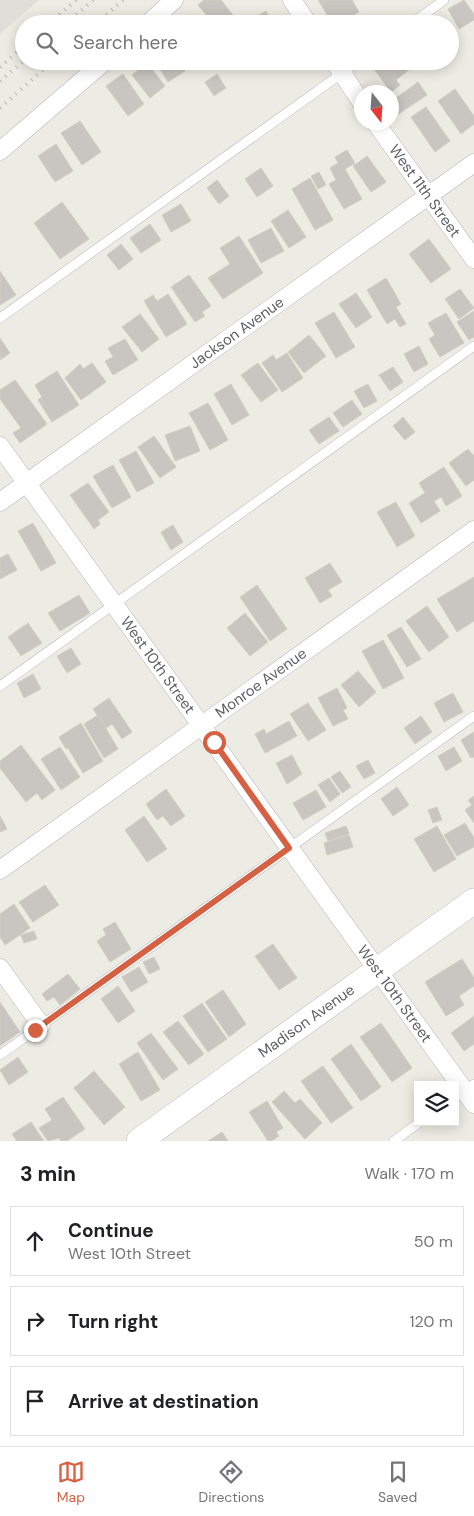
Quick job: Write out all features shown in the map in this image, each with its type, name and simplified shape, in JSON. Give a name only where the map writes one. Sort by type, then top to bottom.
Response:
[{"type":"street","points":[[158,15],[174,0]]},
{"type":"street","points":[[292,0],[302,15]]},
{"type":"street","points":[[0,151],[94,70]]},
{"type":"street","points":[[341,70],[354,90]]},
{"type":"street","name":"West 11th Street","points":[[381,130],[474,260]]},
{"type":"street","name":"Jackson Avenue","points":[[0,502],[474,163]]},
{"type":"street","name":"West 10th Street","points":[[0,446],[467,1094]]},
{"type":"street","name":"Monroe Avenue","points":[[0,870],[474,530]]},
{"type":"street","name":"Madison Avenue","points":[[139,1141],[474,901]]},
{"type":"street","points":[[0,968],[41,1025]]},
{"type":"lane","points":[[423,15],[444,0]]},
{"type":"lane","points":[[0,318],[335,70]]},
{"type":"lane","points":[[0,686],[474,346]]},
{"type":"lane","points":[[0,1055],[474,716]]},
{"type":"lane","points":[[394,1141],[415,1126]]},
{"type":"shaded area","points":[[0,0],[39,0],[22,15],[15,15],[15,21],[0,34]]},
{"type":"building","points":[[204,0],[221,0],[233,15],[206,15],[198,5]]},
{"type":"building","points":[[318,0],[352,0],[359,12],[354,15],[327,15]]},
{"type":"building","points":[[464,0],[474,14],[474,20],[459,29],[459,15],[451,15],[448,9]]},
{"type":"building","points":[[266,11],[268,15],[259,15]]},
{"type":"building","points":[[138,70],[152,70],[165,86],[150,98],[132,75]]},
{"type":"building","points":[[161,70],[184,70],[185,71],[168,82]]},
{"type":"building","points":[[375,70],[409,70],[396,80],[400,85],[386,85]]},
{"type":"building","points":[[123,74],[144,104],[128,116],[106,86]]},
{"type":"building","points":[[217,74],[226,88],[214,96],[205,82]]},
{"type":"building","points":[[418,82],[427,95],[399,114],[399,96]]},
{"type":"building","points":[[455,89],[474,116],[474,124],[461,134],[438,101]]},
{"type":"building","points":[[426,107],[450,141],[435,152],[411,117]]},
{"type":"building","points":[[80,121],[101,152],[82,165],[61,133]]},
{"type":"building","points":[[56,144],[73,171],[55,182],[38,156]]},
{"type":"building","points":[[347,150],[355,163],[345,169],[362,199],[344,209],[329,184],[336,180],[330,168],[338,163],[335,157]]},
{"type":"building","points":[[367,156],[386,182],[371,192],[353,166]]},
{"type":"building","points":[[261,168],[273,186],[257,197],[245,179]]},
{"type":"building","points":[[319,172],[326,185],[318,189],[311,176]]},
{"type":"building","points":[[310,178],[333,220],[315,230],[292,189]]},
{"type":"building","points":[[217,180],[229,196],[219,204],[207,188]]},
{"type":"building","points":[[62,202],[89,239],[60,259],[34,223]]},
{"type":"building","points":[[181,204],[191,221],[171,232],[162,215]]},
{"type":"building","points":[[288,210],[306,237],[289,248],[271,221]]},
{"type":"building","points":[[150,224],[161,240],[141,253],[130,238]]},
{"type":"building","points":[[271,228],[284,251],[261,263],[248,240]]},
{"type":"building","points":[[239,236],[263,273],[223,299],[208,278],[230,264],[220,248]]},
{"type":"building","points":[[429,239],[451,269],[431,283],[409,254]]},
{"type":"building","points":[[121,244],[133,259],[119,270],[107,255]]},
{"type":"building","points":[[0,271],[16,295],[0,305]]},
{"type":"building","points":[[189,275],[211,306],[202,312],[205,316],[195,322],[171,287]]},
{"type":"building","points":[[386,278],[401,304],[396,307],[406,324],[400,327],[395,319],[387,324],[367,290]]},
{"type":"building","points":[[460,289],[474,308],[459,319],[445,299]]},
{"type":"building","points":[[356,293],[372,317],[356,328],[339,304]]},
{"type":"building","points":[[168,294],[187,324],[166,337],[144,301],[153,295],[157,301]]},
{"type":"building","points":[[474,311],[474,337],[469,340],[457,322]]},
{"type":"building","points":[[334,312],[355,347],[336,358],[315,323]]},
{"type":"building","points":[[446,313],[464,343],[440,357],[429,339],[435,335],[428,323]]},
{"type":"building","points":[[140,314],[159,339],[142,352],[122,327]]},
{"type":"building","points":[[309,335],[326,356],[304,373],[288,352]]},
{"type":"building","points":[[0,338],[10,353],[0,360]]},
{"type":"building","points":[[125,339],[138,360],[113,375],[105,361],[113,357],[108,348]]},
{"type":"building","points":[[419,346],[428,364],[414,372],[404,354]]},
{"type":"building","points":[[287,353],[303,378],[282,392],[262,363],[273,355],[276,360]]},
{"type":"building","points":[[92,363],[106,382],[81,400],[65,378],[80,364],[83,369]]},
{"type":"building","points":[[258,363],[278,390],[261,402],[241,375]]},
{"type":"building","points":[[393,367],[403,382],[390,391],[379,375]]},
{"type":"building","points":[[57,371],[79,405],[52,422],[38,400],[42,397],[35,385]]},
{"type":"building","points":[[15,380],[47,424],[20,443],[13,433],[21,428],[0,399],[0,390]]},
{"type":"building","points":[[231,384],[249,415],[232,425],[214,394]]},
{"type":"building","points":[[368,384],[377,401],[364,408],[354,391]]},
{"type":"building","points":[[352,400],[362,414],[343,427],[333,413]]},
{"type":"building","points":[[208,403],[228,440],[210,450],[189,413]]},
{"type":"building","points":[[329,417],[339,431],[319,444],[309,430]]},
{"type":"building","points":[[403,417],[415,432],[405,440],[393,426]]},
{"type":"building","points":[[190,426],[200,451],[175,461],[165,435]]},
{"type":"building","points":[[154,436],[176,467],[160,478],[138,447]]},
{"type":"building","points":[[468,449],[474,456],[474,480],[466,486],[449,463]]},
{"type":"building","points":[[136,451],[154,483],[137,492],[119,460]]},
{"type":"building","points":[[113,465],[131,497],[112,508],[93,476]]},
{"type":"building","points":[[444,467],[462,496],[446,506],[441,497],[434,501],[440,511],[421,523],[409,503],[425,493],[419,483]]},
{"type":"building","points":[[88,483],[109,512],[98,520],[100,524],[94,529],[70,495]]},
{"type":"building","points":[[396,502],[415,536],[397,547],[377,512]]},
{"type":"building","points":[[33,523],[56,563],[41,571],[18,531]]},
{"type":"building","points":[[173,525],[183,542],[171,550],[161,532]]},
{"type":"building","points":[[8,554],[17,570],[0,579],[0,558]]},
{"type":"building","points":[[330,563],[342,582],[328,590],[332,596],[320,603],[305,578]]},
{"type":"building","points":[[474,577],[474,621],[457,632],[437,599]]},
{"type":"building","points":[[257,585],[287,629],[270,641],[240,597]]},
{"type":"building","points":[[79,595],[90,613],[60,631],[48,613]]},
{"type":"building","points":[[427,606],[449,637],[429,652],[406,621]]},
{"type":"building","points":[[245,613],[268,642],[250,656],[227,628]]},
{"type":"building","points":[[28,623],[42,643],[21,656],[8,637]]},
{"type":"building","points":[[401,627],[421,659],[407,667],[387,635]]},
{"type":"building","points":[[383,640],[404,678],[383,689],[362,651]]},
{"type":"building","points":[[71,648],[81,664],[67,673],[57,656]]},
{"type":"building","points":[[358,671],[376,692],[359,707],[341,685]]},
{"type":"building","points":[[33,674],[41,689],[24,698],[17,683]]},
{"type":"building","points":[[337,688],[347,708],[343,710],[348,719],[333,726],[318,698]]},
{"type":"building","points":[[453,693],[463,712],[444,722],[434,703]]},
{"type":"building","points":[[109,698],[132,732],[122,739],[112,724],[106,728],[93,709]]},
{"type":"building","points":[[308,703],[326,730],[308,741],[290,714]]},
{"type":"building","points":[[98,715],[118,749],[104,758],[84,724]]},
{"type":"building","points":[[421,716],[432,732],[415,744],[404,728]]},
{"type":"building","points":[[289,721],[297,736],[265,753],[255,734],[264,729],[266,734]]},
{"type":"building","points":[[81,723],[103,761],[83,773],[59,737]]},
{"type":"building","points":[[474,732],[474,757],[471,758],[461,740]]},
{"type":"building","points":[[21,745],[55,790],[42,800],[37,793],[26,802],[0,768],[0,761]]},
{"type":"building","points":[[60,747],[80,777],[61,790],[41,759]]},
{"type":"building","points":[[454,747],[462,761],[446,771],[438,756]]},
{"type":"building","points":[[292,755],[302,774],[287,784],[276,763]]},
{"type":"building","points":[[368,760],[375,773],[364,779],[356,766]]},
{"type":"building","points":[[340,771],[351,787],[342,793],[331,777]]},
{"type":"building","points":[[329,778],[340,794],[330,802],[318,785]]},
{"type":"building","points":[[397,787],[409,805],[393,816],[381,799]]},
{"type":"building","points":[[166,789],[185,816],[171,826],[163,816],[157,820],[146,804]]},
{"type":"building","points":[[316,790],[326,807],[303,820],[293,803]]},
{"type":"building","points":[[474,796],[474,823],[465,810],[472,805],[468,800]]},
{"type":"building","points":[[437,807],[442,820],[433,823],[428,810]]},
{"type":"building","points":[[0,816],[7,829],[0,832]]},
{"type":"building","points":[[144,816],[167,849],[147,862],[125,830]]},
{"type":"building","points":[[465,823],[474,838],[474,847],[457,856],[444,835]]},
{"type":"building","points":[[346,826],[349,834],[328,841],[325,833]]},
{"type":"building","points":[[437,826],[456,859],[434,872],[414,839]]},
{"type":"building","points":[[349,835],[353,847],[327,855],[324,843]]},
{"type":"building","points":[[45,885],[59,905],[33,922],[19,902]]},
{"type":"building","points":[[14,904],[30,928],[5,945],[0,937],[0,914]]},
{"type":"building","points":[[115,922],[131,949],[110,962],[97,941],[106,935],[103,929]]},
{"type":"building","points":[[34,931],[37,939],[24,943],[21,935]]},
{"type":"building","points":[[273,944],[297,978],[279,990],[255,956]]},
{"type":"building","points":[[154,957],[160,969],[149,974],[143,962]]},
{"type":"building","points":[[462,959],[474,978],[474,986],[459,996],[464,1005],[446,1016],[425,982]]},
{"type":"building","points":[[139,967],[148,982],[131,992],[122,977]]},
{"type":"building","points":[[68,974],[80,989],[60,1005],[54,997],[47,1001],[42,994]]},
{"type":"building","points":[[118,986],[135,1011],[118,1023],[101,999]]},
{"type":"building","points":[[223,990],[246,1024],[229,1037],[205,1002]]},
{"type":"building","points":[[0,1002],[20,1032],[0,1046]]},
{"type":"building","points":[[202,1003],[227,1039],[208,1052],[183,1016]]},
{"type":"building","points":[[474,1016],[474,1044],[464,1051],[451,1033]]},
{"type":"building","points":[[178,1021],[204,1054],[189,1065],[163,1032]]},
{"type":"building","points":[[381,1023],[412,1068],[392,1082],[360,1037]]},
{"type":"building","points":[[151,1033],[178,1069],[163,1080],[137,1043]]},
{"type":"building","points":[[351,1044],[381,1087],[361,1101],[331,1059]]},
{"type":"building","points":[[138,1052],[160,1090],[141,1101],[119,1064]]},
{"type":"building","points":[[18,1057],[28,1072],[9,1085],[0,1070]]},
{"type":"building","points":[[323,1066],[353,1108],[331,1123],[301,1081]]},
{"type":"building","points":[[94,1071],[125,1107],[104,1125],[74,1088]]},
{"type":"building","points":[[284,1091],[295,1103],[300,1099],[322,1123],[305,1139],[272,1102]]},
{"type":"building","points":[[63,1097],[85,1129],[67,1141],[61,1141],[59,1138],[48,1141],[39,1128],[52,1120],[45,1109]]},
{"type":"building","points":[[267,1101],[283,1128],[276,1132],[279,1136],[271,1141],[268,1141],[249,1112]]},
{"type":"building","points":[[31,1122],[44,1141],[17,1141],[12,1134]]},
{"type":"building","points":[[222,1132],[228,1141],[208,1141]]},
{"type":"railway","points":[[59,15],[76,0]]},
{"type":"railway","points":[[76,15],[93,0]]},
{"type":"railway","points":[[106,15],[123,0]]},
{"type":"railway","points":[[0,67],[15,54]]},
{"type":"railway","points":[[0,81],[15,68]]},
{"type":"railway","points":[[0,108],[43,70]]},
{"type":"route","points":[[35,1030],[289,848],[214,742]]}]
